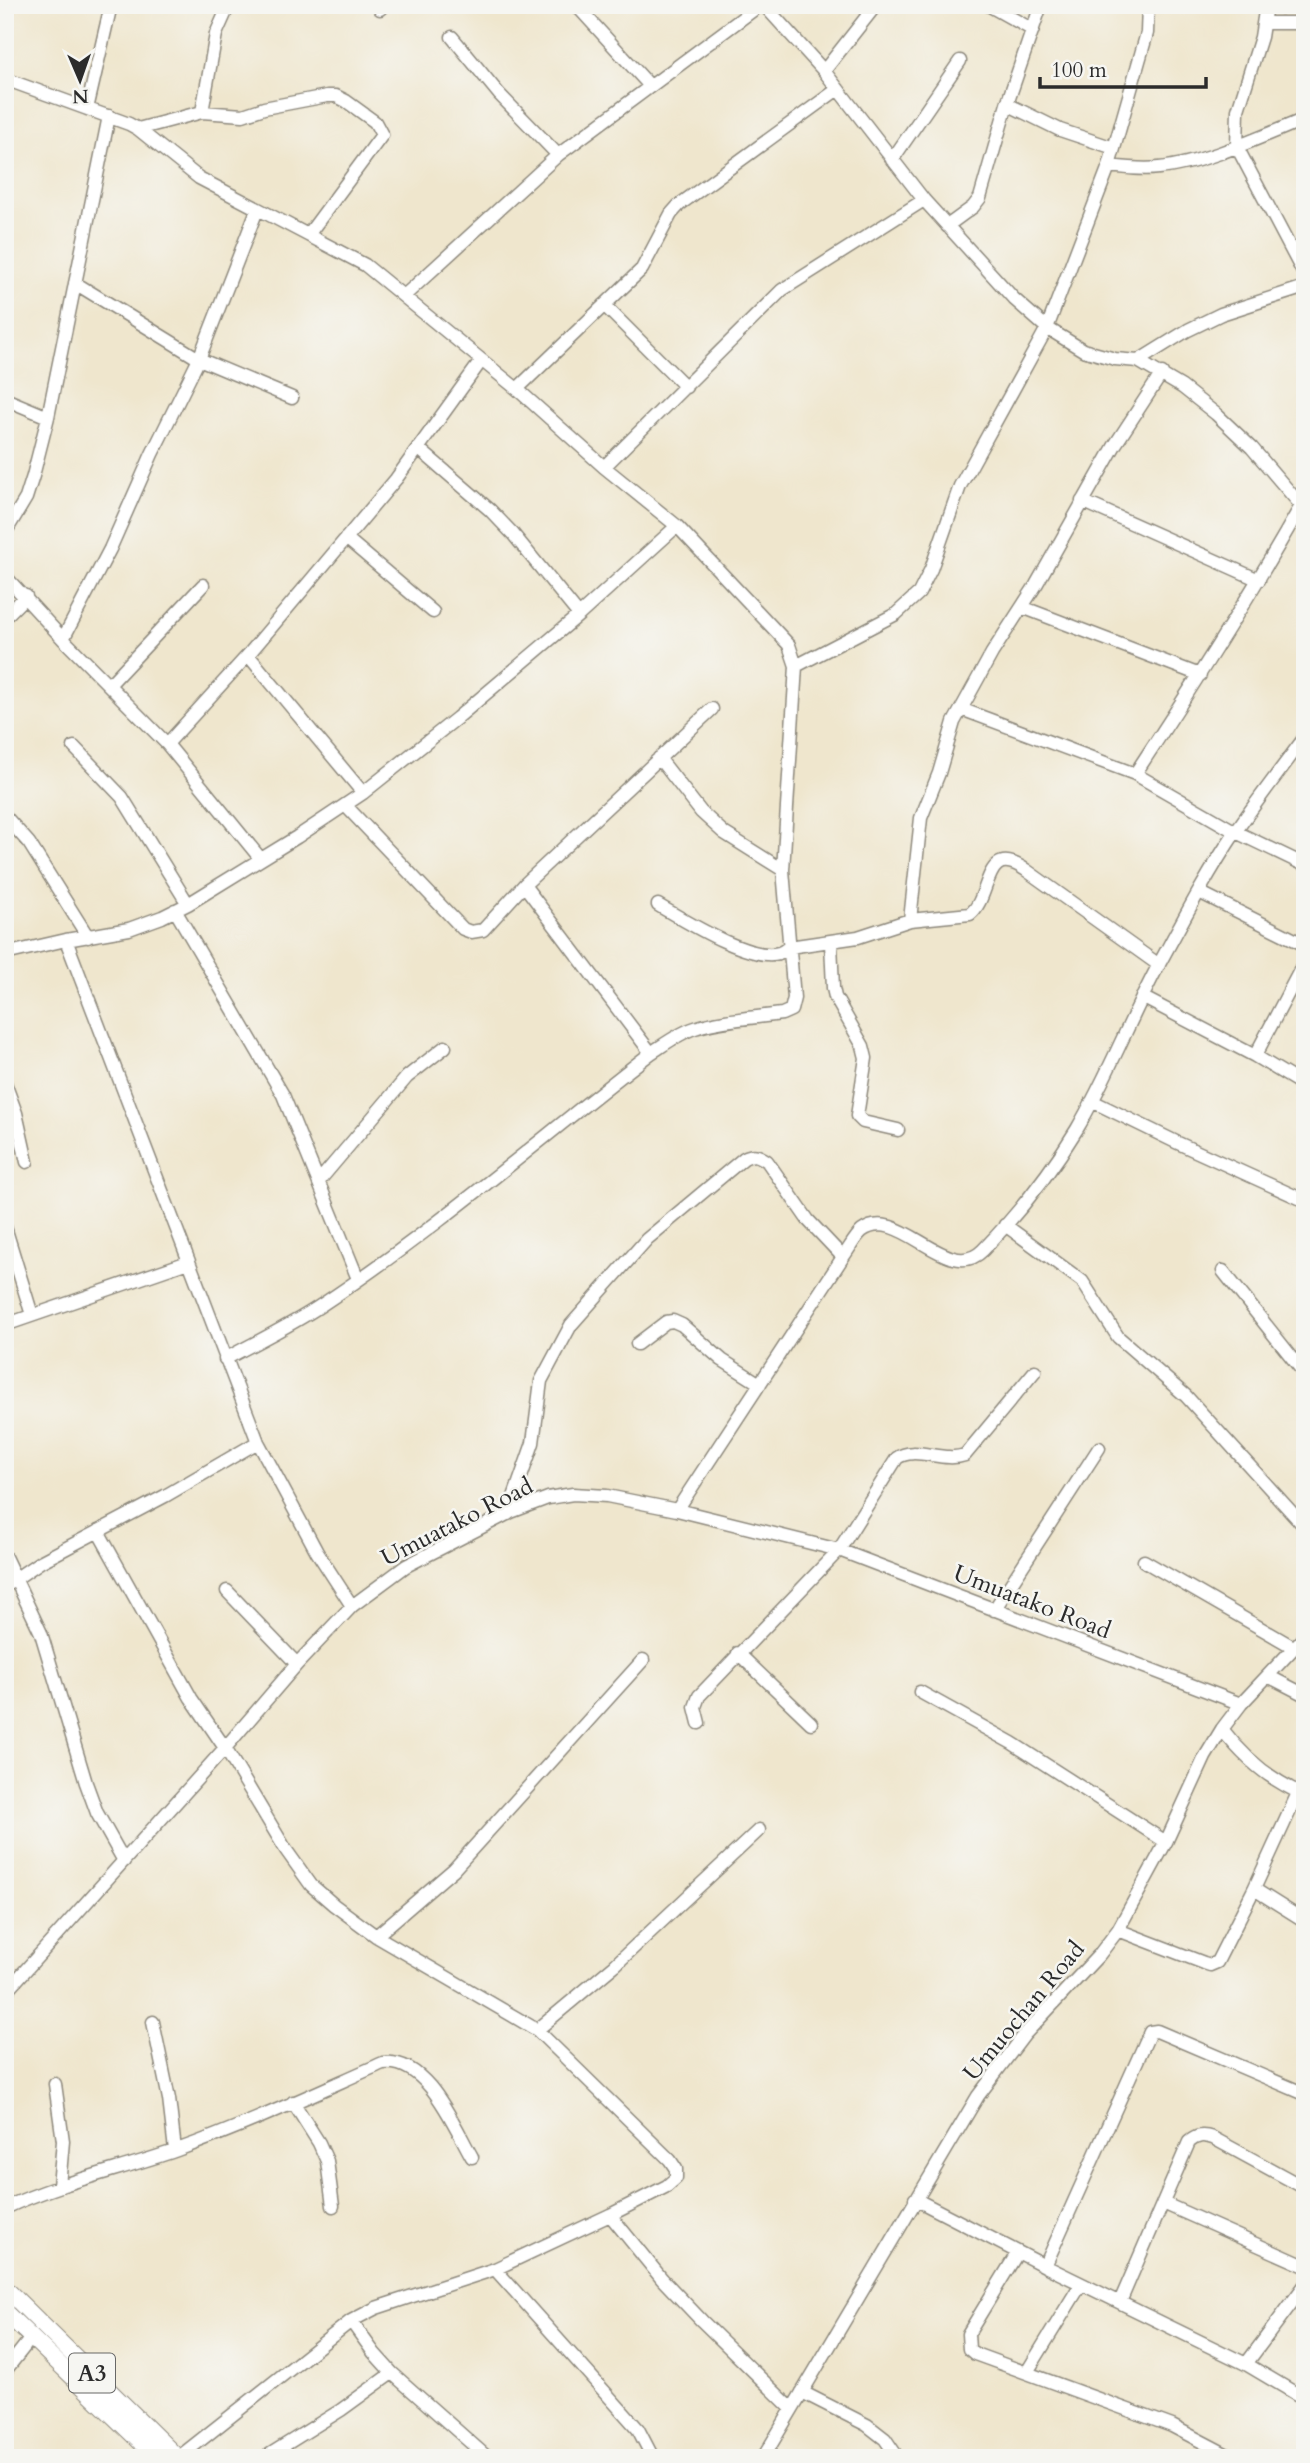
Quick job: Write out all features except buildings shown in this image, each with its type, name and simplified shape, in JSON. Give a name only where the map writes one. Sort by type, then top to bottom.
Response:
[{"type":"main road","name":"A3","points":[[5,2288],[178,2458]]},
{"type":"main road","name":"A3","points":[[5,2312],[157,2458]]},
{"type":"street","points":[[88,109],[111,5]]},
{"type":"street","points":[[202,112],[216,34],[229,5]]},
{"type":"street","points":[[576,5],[650,86]]},
{"type":"street","points":[[404,296],[558,155],[762,5],[824,71],[924,200],[1014,299],[1047,328],[1083,350],[1115,359],[1138,361],[1162,373],[1216,414],[1252,448],[1303,508],[1135,774]]},
{"type":"street","points":[[824,71],[876,5]]},
{"type":"street","points":[[988,5],[1033,30]]},
{"type":"street","points":[[947,226],[973,207],[980,198],[1007,104],[1041,5]]},
{"type":"street","points":[[796,666],[896,614],[919,593],[931,569],[960,486],[1047,328],[1109,166],[1147,33],[1148,5]]},
{"type":"street","points":[[1266,5],[1264,23],[1238,110],[1237,146],[1305,276]]},
{"type":"street","points":[[1264,23],[1305,23]]},
{"type":"street","points":[[452,37],[499,94],[558,155]]},
{"type":"street","points":[[892,160],[960,61]]},
{"type":"street","points":[[5,79],[138,129],[199,178],[365,265],[517,389],[604,467],[677,526],[789,645],[796,666],[783,870],[794,998],[791,1010],[782,1014],[692,1028],[652,1053],[463,1202],[358,1279],[295,1322],[225,1359]]},
{"type":"street","points":[[517,389],[642,269],[671,214],[679,205],[838,89]]},
{"type":"street","points":[[138,129],[202,112],[243,115],[310,97],[336,96],[374,122],[382,135],[308,235]]},
{"type":"street","points":[[1007,104],[1060,130],[1114,148]]},
{"type":"street","points":[[5,533],[26,498],[48,417],[109,116]]},
{"type":"street","points":[[1109,166],[1161,168],[1237,146],[1305,119]]},
{"type":"street","points":[[604,467],[782,290],[924,200]]},
{"type":"street","points":[[64,639],[110,549],[152,454],[199,359],[257,210]]},
{"type":"street","points":[[75,283],[199,359],[292,398]]},
{"type":"street","points":[[1138,361],[1188,330],[1221,314],[1305,287]]},
{"type":"street","points":[[604,305],[686,387]]},
{"type":"street","points":[[167,744],[248,655],[346,538],[418,448],[481,361]]},
{"type":"street","points":[[911,920],[921,818],[939,773],[954,722],[1115,445],[1162,373]]},
{"type":"street","points":[[5,399],[48,417]]},
{"type":"street","points":[[418,448],[490,510],[579,615]]},
{"type":"street","points":[[1082,501],[1259,580]]},
{"type":"street","points":[[5,954],[130,929],[175,910],[345,805],[457,718],[579,615],[677,526]]},
{"type":"street","points":[[346,538],[433,612]]},
{"type":"street","points":[[5,576],[167,744],[260,858]]},
{"type":"street","points":[[109,685],[203,585]]},
{"type":"street","points":[[5,617],[26,596]]},
{"type":"street","points":[[1023,607],[1200,675]]},
{"type":"street","points":[[248,655],[363,793]]},
{"type":"street","points":[[345,805],[463,929],[471,932],[483,930],[524,885],[712,709]]},
{"type":"street","points":[[961,709],[1135,774],[1236,832],[1305,865]]},
{"type":"street","points":[[677,1510],[843,1257],[863,1231],[878,1225],[892,1227],[949,1257],[966,1259],[980,1253],[1005,1225],[1060,1155],[1092,1101],[1142,997],[1199,892],[1236,832],[1305,737]]},
{"type":"street","points":[[74,747],[122,797],[188,904]]},
{"type":"street","points":[[659,758],[701,813],[724,833],[783,870]]},
{"type":"street","points":[[5,816],[29,843],[88,937]]},
{"type":"street","points":[[659,905],[696,928],[745,950],[779,953],[789,947],[858,937],[911,920],[970,914],[979,904],[990,872],[997,864],[1006,861],[1017,863],[1159,965]]},
{"type":"street","points":[[524,885],[652,1053]]},
{"type":"street","points":[[1199,892],[1305,945]]},
{"type":"street","points":[[175,910],[283,1095],[358,1279]]},
{"type":"street","points":[[66,940],[258,1442],[317,1552],[352,1606]]},
{"type":"street","points":[[831,943],[832,988],[863,1046],[866,1058],[857,1116],[863,1122],[898,1130]]},
{"type":"street","points":[[1255,1056],[1305,961]]},
{"type":"street","points":[[1142,997],[1255,1056],[1305,1086]]},
{"type":"street","points":[[319,1181],[407,1077],[446,1047]]},
{"type":"street","points":[[5,1083],[16,1113],[27,1162]]},
{"type":"street","points":[[1092,1101],[1178,1143],[1299,1198],[1305,1198]]},
{"type":"street","points":[[508,1514],[533,1443],[543,1374],[571,1325],[647,1239],[744,1158],[750,1154],[766,1161],[808,1220],[843,1257]]},
{"type":"street","points":[[1005,1225],[1082,1281],[1118,1337],[1186,1396],[1305,1527]]},
{"type":"street","points":[[5,1227],[32,1315]]},
{"type":"street","points":[[5,1325],[188,1262]]},
{"type":"street","points":[[1223,1271],[1305,1374]]},
{"type":"street","points":[[637,1345],[666,1322],[673,1321],[682,1325],[722,1360],[760,1384]]},
{"type":"street","points":[[699,1723],[695,1707],[699,1696],[839,1550],[897,1458],[911,1452],[948,1459],[965,1455],[1035,1371]]},
{"type":"street","points":[[10,1582],[258,1442]]},
{"type":"street","points":[[994,1610],[1099,1448]]},
{"type":"street","name":"Umuatako Road","points":[[5,1993],[352,1606],[406,1566],[508,1514],[548,1498],[573,1494],[607,1496],[677,1510],[839,1550],[1241,1704]]},
{"type":"street","points":[[98,1531],[166,1657],[286,1850],[312,1885],[376,1936],[537,2030],[651,2141],[676,2169],[676,2178],[667,2186],[495,2269],[376,2308],[351,2321],[178,2458]]},
{"type":"street","points":[[5,1557],[10,1582],[41,1633],[97,1813],[124,1861]]},
{"type":"street","points":[[1144,1561],[1294,1647]]},
{"type":"street","points":[[228,1591],[298,1664]]},
{"type":"street","name":"Umuochan Road","points":[[762,2458],[978,2096],[1001,2064],[1118,1930],[1166,1842],[1205,1757],[1222,1729],[1241,1704],[1305,1636]]},
{"type":"street","points":[[738,1654],[811,1723]]},
{"type":"street","points":[[376,1936],[454,1869],[643,1660]]},
{"type":"street","points":[[1268,1676],[1305,1695]]},
{"type":"street","points":[[920,1692],[1012,1743],[1166,1842]]},
{"type":"street","points":[[1118,1930],[1210,1965],[1217,1962],[1302,1794],[1268,1775],[1244,1756],[1222,1729]]},
{"type":"street","points":[[537,2030],[615,1965],[759,1830]]},
{"type":"street","points":[[1254,1889],[1305,1922]]},
{"type":"street","points":[[153,2022],[169,2099],[175,2150]]},
{"type":"street","points":[[1045,2266],[1150,2032],[1157,2031],[1305,2094]]},
{"type":"street","points":[[5,2208],[59,2186],[175,2150],[383,2063],[394,2061],[404,2064],[426,2081],[472,2158]]},
{"type":"street","points":[[55,2084],[63,2141],[59,2186]]},
{"type":"street","points":[[293,2102],[327,2161],[333,2206]]},
{"type":"street","points":[[1120,2302],[1189,2142],[1195,2137],[1203,2135],[1224,2143],[1305,2188]]},
{"type":"street","points":[[915,2199],[1246,2364],[1305,2399]]},
{"type":"street","points":[[1163,2203],[1305,2266]]},
{"type":"street","points":[[610,2215],[662,2279],[792,2409]]},
{"type":"street","points":[[1018,2252],[968,2334],[967,2343],[975,2354],[1172,2426],[1233,2458]]},
{"type":"street","points":[[495,2269],[638,2429],[649,2445],[653,2458]]},
{"type":"street","points":[[1027,2372],[1081,2284]]},
{"type":"street","points":[[1246,2364],[1305,2285]]},
{"type":"street","points":[[351,2321],[374,2353],[393,2373],[488,2458]]},
{"type":"street","points":[[5,2371],[32,2337]]},
{"type":"street","points":[[264,2458],[341,2410],[393,2373]]},
{"type":"street","points":[[802,2392],[867,2425],[885,2439],[898,2458]]}]
